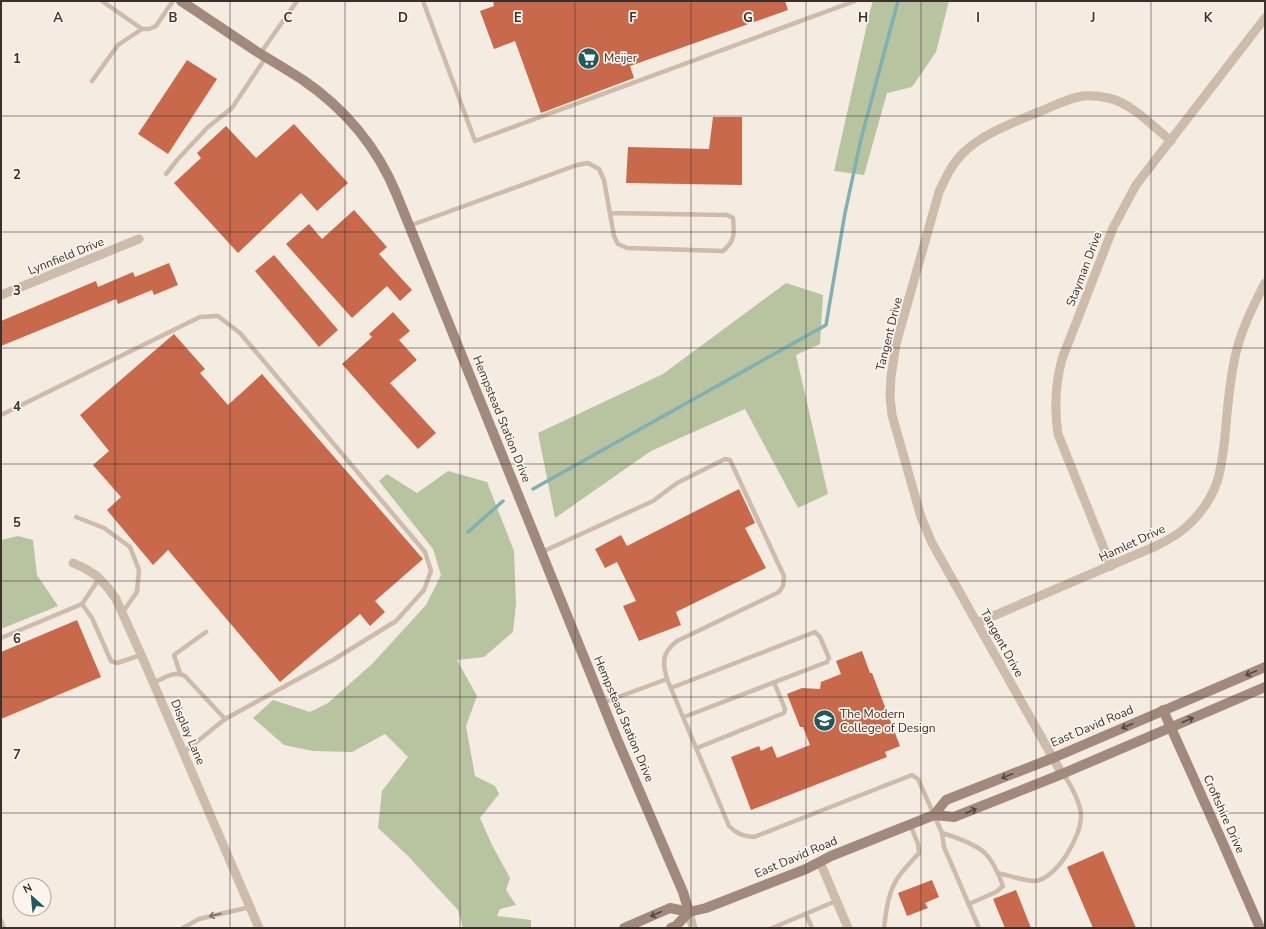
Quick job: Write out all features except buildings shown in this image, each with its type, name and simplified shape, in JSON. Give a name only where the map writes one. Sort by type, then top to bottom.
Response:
[{"type":"street","name":"Hempstead Station Drive","points":[[181,1],[304,81],[328,100],[364,137],[391,182],[602,703],[683,892],[693,928]]},
{"type":"street","name":"Stayman Drive","points":[[1111,566],[1058,434],[1055,416],[1055,399],[1058,374],[1062,359],[1113,228],[1136,186],[1265,18]]},
{"type":"street","name":"Tangent Drive","points":[[1062,774],[932,543],[921,517],[892,415],[890,377],[896,344],[939,192],[948,172],[955,162],[972,146],[996,131],[1055,105],[1078,97],[1098,96],[1110,98],[1132,109],[1171,140]]},
{"type":"street","name":"Lynnfield Drive","points":[[1,295],[139,239]]},
{"type":"street","name":"Hamlet Drive","points":[[977,623],[1156,546],[1184,529],[1200,513],[1217,482],[1222,465],[1230,382],[1235,359],[1250,312],[1265,283]]},
{"type":"street","name":"Display Lane","points":[[73,563],[100,578],[116,599],[258,928]]},
{"type":"street","name":"East David Road","points":[[934,815],[946,800],[1053,758],[1265,667]]},
{"type":"street","name":"East David Road","points":[[624,928],[670,908],[689,912],[706,908],[799,872],[832,856],[934,815],[954,817],[1062,774],[1265,687]]},
{"type":"street","name":"Croftshire Drive","points":[[1163,710],[1222,839],[1260,928]]},
{"type":"street","points":[[820,862],[848,928]]},
{"type":"street","points":[[671,928],[676,926],[689,912]]},
{"type":"lane","points":[[102,1],[142,29]]},
{"type":"lane","points":[[92,81],[118,45],[142,29],[156,26],[174,1]]},
{"type":"lane","points":[[166,174],[208,127],[232,108],[297,1]]},
{"type":"lane","points":[[422,1],[475,141],[854,1]]},
{"type":"lane","points":[[409,226],[577,165],[588,164],[599,169],[604,180],[614,236],[618,244],[626,248],[723,251],[730,245],[734,234],[733,218],[727,215],[610,213]]},
{"type":"lane","points":[[1,415],[200,317],[218,316],[240,333],[425,552],[431,571],[424,590],[396,621],[333,660],[225,719],[183,753]]},
{"type":"lane","points":[[542,552],[652,501],[677,482],[725,459],[730,460],[784,576],[783,586],[779,592],[677,641],[668,648],[664,655],[664,668],[667,679],[730,826],[736,833],[754,837],[912,775],[918,779],[942,833],[944,847],[979,928]]},
{"type":"lane","points":[[76,517],[104,528],[130,547],[139,570],[137,592],[122,613]]},
{"type":"lane","points":[[1,638],[82,604],[100,578]]},
{"type":"lane","points":[[82,604],[92,618],[111,661],[117,663],[141,655]]},
{"type":"lane","points":[[180,673],[174,655],[206,632]]},
{"type":"lane","points":[[671,688],[814,632],[820,637],[829,658],[826,662],[684,717]]},
{"type":"lane","points":[[153,683],[175,673],[180,673],[185,676],[225,719]]},
{"type":"lane","points":[[602,703],[667,679]]},
{"type":"lane","points":[[697,748],[784,714],[785,709],[774,682]]},
{"type":"lane","points":[[998,873],[1034,881],[1046,878],[1068,853],[1078,833],[1082,815],[1070,783],[1062,774]]},
{"type":"lane","points":[[884,928],[887,906],[897,880],[919,853],[918,844],[910,824]]},
{"type":"lane","points":[[942,833],[964,840],[985,853],[998,873],[1003,886],[996,892],[969,904]]},
{"type":"lane","points":[[772,928],[836,900]]},
{"type":"lane","points":[[183,928],[199,919],[250,907]]},
{"type":"lane","points":[[806,914],[812,928]]},
{"type":"lane","points":[[1,920],[4,928]]},
{"type":"green space","points":[[873,1],[949,1],[936,52],[912,87],[887,93],[864,175],[834,171],[870,11]]},
{"type":"green space","points":[[786,283],[823,295],[820,344],[796,355],[828,494],[798,508],[745,409],[651,451],[555,518],[538,433],[663,374]]},
{"type":"green space","points":[[448,471],[487,482],[514,551],[516,604],[513,632],[484,657],[457,660],[477,696],[466,726],[475,776],[495,786],[499,794],[480,818],[492,845],[510,878],[506,890],[516,905],[500,909],[497,916],[531,920],[531,928],[463,928],[458,910],[407,855],[378,828],[382,791],[408,757],[385,734],[352,752],[313,751],[284,745],[253,718],[273,700],[310,712],[328,703],[372,664],[426,605],[441,575],[433,549],[379,481],[387,474],[417,493]]},
{"type":"green space","points":[[18,536],[33,540],[37,575],[58,606],[1,629],[1,540]]},
{"type":"waterway","points":[[533,489],[826,325],[845,213],[861,139],[898,1]]},
{"type":"waterway","points":[[468,532],[503,501]]},
{"type":"place","name":"Meijer","points":[[588,58]]},
{"type":"place","name":"The Modern College of Design","points":[[825,721]]}]
